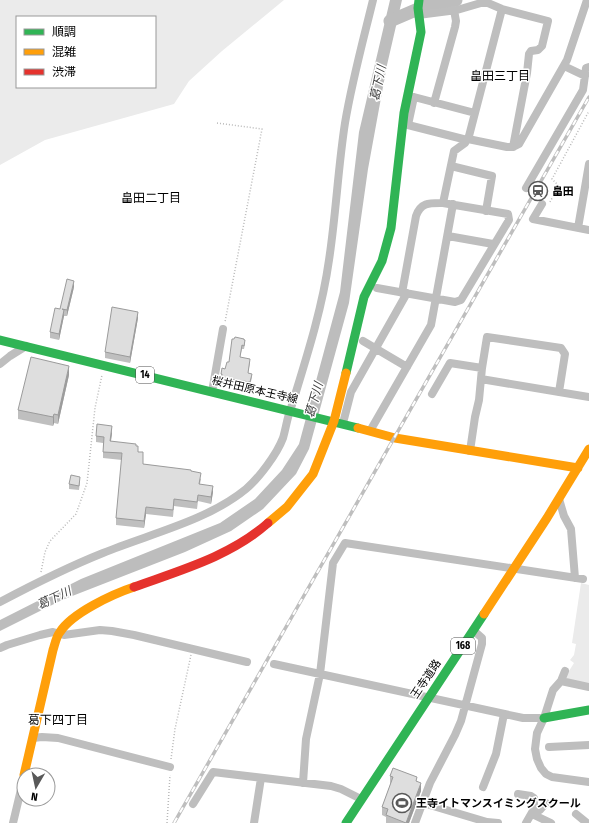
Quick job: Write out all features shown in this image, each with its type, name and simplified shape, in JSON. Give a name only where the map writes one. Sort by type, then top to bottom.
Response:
[{"type":"main road","points":[[26,767],[53,650],[59,633],[67,623],[97,603],[117,593],[212,558],[239,544],[263,528],[287,507],[313,474],[339,422],[364,298],[382,261],[391,228],[404,113],[420,32],[418,15],[419,0]]},
{"type":"main road","name":"桜井田原本王寺線","points":[[0,340],[339,422],[395,438],[578,468]]},
{"type":"main road","name":"168","points":[[578,468],[589,449]]},
{"type":"main road","name":"王寺道路","points":[[346,823],[578,468]]},
{"type":"main road","points":[[544,718],[589,710]]},
{"type":"street","points":[[0,602],[102,553],[202,515],[223,504],[247,489],[272,458],[282,441],[308,353],[325,284],[333,234],[345,124],[351,91],[373,0]]},
{"type":"street","points":[[475,113],[414,97],[408,125],[507,147],[513,147],[519,144],[567,60],[587,0]]},
{"type":"street","points":[[418,15],[454,10],[482,3],[495,3],[502,9],[548,21],[542,46],[538,50],[531,51],[529,54],[527,73],[513,147]]},
{"type":"street","points":[[443,203],[454,151],[467,139],[502,9]]},
{"type":"street","points":[[434,103],[455,27],[456,22],[454,10]]},
{"type":"street","points":[[564,66],[585,76]]},
{"type":"street","points":[[526,188],[583,90],[586,68],[589,67]]},
{"type":"street","points":[[578,228],[589,164]]},
{"type":"street","points":[[451,166],[492,176],[486,211]]},
{"type":"street","points":[[339,422],[351,392],[376,349],[405,293],[418,211],[420,207],[424,205],[443,203],[508,214],[509,220],[493,244],[461,300],[456,302],[436,299],[405,293],[377,288]]},
{"type":"street","points":[[546,203],[533,220],[589,230]]},
{"type":"street","points":[[370,431],[431,325],[453,204]]},
{"type":"street","points":[[448,236],[493,244]]},
{"type":"street","points":[[212,392],[224,330]]},
{"type":"street","points":[[470,451],[479,400],[487,337],[561,348],[565,354],[559,392]]},
{"type":"street","points":[[363,341],[407,367]]},
{"type":"street","points":[[0,364],[26,346]]},
{"type":"street","points":[[432,394],[450,363],[482,368]]},
{"type":"street","points":[[481,379],[589,397]]},
{"type":"street","points":[[578,468],[589,469]]},
{"type":"street","points":[[303,783],[306,739],[320,674],[333,563],[345,543],[579,579],[571,530],[564,516],[559,499]]},
{"type":"street","points":[[0,648],[53,632],[71,634],[100,630],[112,631],[247,662]]},
{"type":"street","points":[[416,823],[430,783],[455,735],[464,706],[482,644],[482,638],[473,630]]},
{"type":"street","points":[[274,664],[523,718],[544,718]]},
{"type":"street","points":[[565,671],[561,681],[553,690],[544,718],[537,733],[535,741],[537,759],[541,768],[546,774],[589,782]]},
{"type":"street","points":[[561,681],[589,687]]},
{"type":"street","points":[[483,787],[496,754],[504,714]]},
{"type":"street","points":[[33,738],[58,738],[170,767]]},
{"type":"street","points":[[549,747],[589,745]]},
{"type":"street","points":[[193,804],[213,772],[341,789],[361,799]]},
{"type":"street","points":[[254,823],[261,778]]},
{"type":"street","points":[[518,794],[531,796],[534,798],[534,809],[526,823]]},
{"type":"street","points":[[532,814],[540,810],[546,803]]},
{"type":"street","points":[[423,804],[487,822],[498,823]]},
{"type":"street","points":[[13,823],[17,807]]},
{"type":"street","points":[[532,814],[551,823]]},
{"type":"street","points":[[576,814],[587,823]]},
{"type":"path","points":[[546,203],[557,189],[558,185],[552,179],[589,112]]},
{"type":"path","points":[[216,124],[262,129],[224,330]]},
{"type":"path","points":[[40,582],[45,552],[50,541],[76,514],[87,483],[95,408],[103,365]]},
{"type":"path","points":[[167,823],[172,744],[190,656],[198,650]]},
{"type":"shaded area","points":[[0,0],[284,0],[222,51],[189,81],[174,104],[45,140],[0,165]]},
{"type":"shaded area","points":[[581,583],[589,585],[589,685],[564,679],[574,663],[570,660],[574,655],[576,644],[572,643]]},
{"type":"water","name":"葛下川","points":[[390,0],[402,0],[387,65],[368,169],[349,303],[309,449],[296,474],[263,509],[231,531],[185,552],[62,600],[0,631],[0,620],[81,579],[220,523],[255,499],[282,470],[299,444],[340,292],[359,132]]},
{"type":"building","points":[[67,279],[74,281],[67,310],[62,309],[64,310],[59,334],[50,332],[55,308],[60,309]]},
{"type":"building","points":[[112,307],[138,312],[130,357],[105,352]]},
{"type":"building","points":[[235,337],[245,340],[244,346],[242,345],[240,357],[250,359],[248,373],[252,374],[250,382],[222,378],[222,368],[225,369],[227,362],[229,362],[232,339]]},
{"type":"building","points":[[31,357],[69,366],[58,415],[54,414],[53,417],[18,410]]},
{"type":"building","points":[[97,424],[112,426],[110,441],[136,444],[136,446],[138,446],[138,452],[143,452],[143,464],[191,470],[201,473],[199,484],[213,486],[211,497],[198,495],[197,502],[174,499],[173,510],[146,507],[144,521],[116,518],[122,453],[103,452],[104,437],[96,436]]},
{"type":"building","points":[[71,475],[80,477],[79,486],[69,484]]},
{"type":"building","name":"王寺イトマンスイミングスクール","points":[[393,768],[417,777],[416,781],[421,783],[406,823],[386,815],[388,809],[382,807],[393,777],[390,776]]},
{"type":"waterway","points":[[390,21],[425,6],[456,0]]},
{"type":"railway","points":[[174,823],[589,97]]},
{"type":"traffic: fast","points":[[346,373],[364,297],[382,261],[391,228],[404,113],[421,32],[418,8],[419,0]]},
{"type":"traffic: fast","points":[[0,340],[358,428]]},
{"type":"traffic: fast","points":[[346,823],[484,614]]},
{"type":"traffic: fast","points":[[544,718],[589,710]]},
{"type":"traffic: slow","points":[[268,523],[287,507],[313,474],[334,421],[346,373]]},
{"type":"traffic: slow","points":[[358,428],[395,438],[578,468]]},
{"type":"traffic: slow","points":[[484,614],[547,518],[589,449]]},
{"type":"traffic: slow","points":[[26,767],[53,650],[59,634],[66,625],[83,611],[115,594],[134,587]]},
{"type":"traffic: jam","points":[[134,587],[187,568],[222,553],[254,535],[268,523]]},
{"type":"place","name":"畠田","points":[[538,191]]},
{"type":"place","name":"王寺イトマンスイミングスクール","points":[[402,803]]},
{"type":"district","name":"畠田三丁目","points":[[500,76]]},
{"type":"district","name":"畠田二丁目","points":[[151,198]]},
{"type":"district","name":"葛下四丁目","points":[[58,720]]}]
